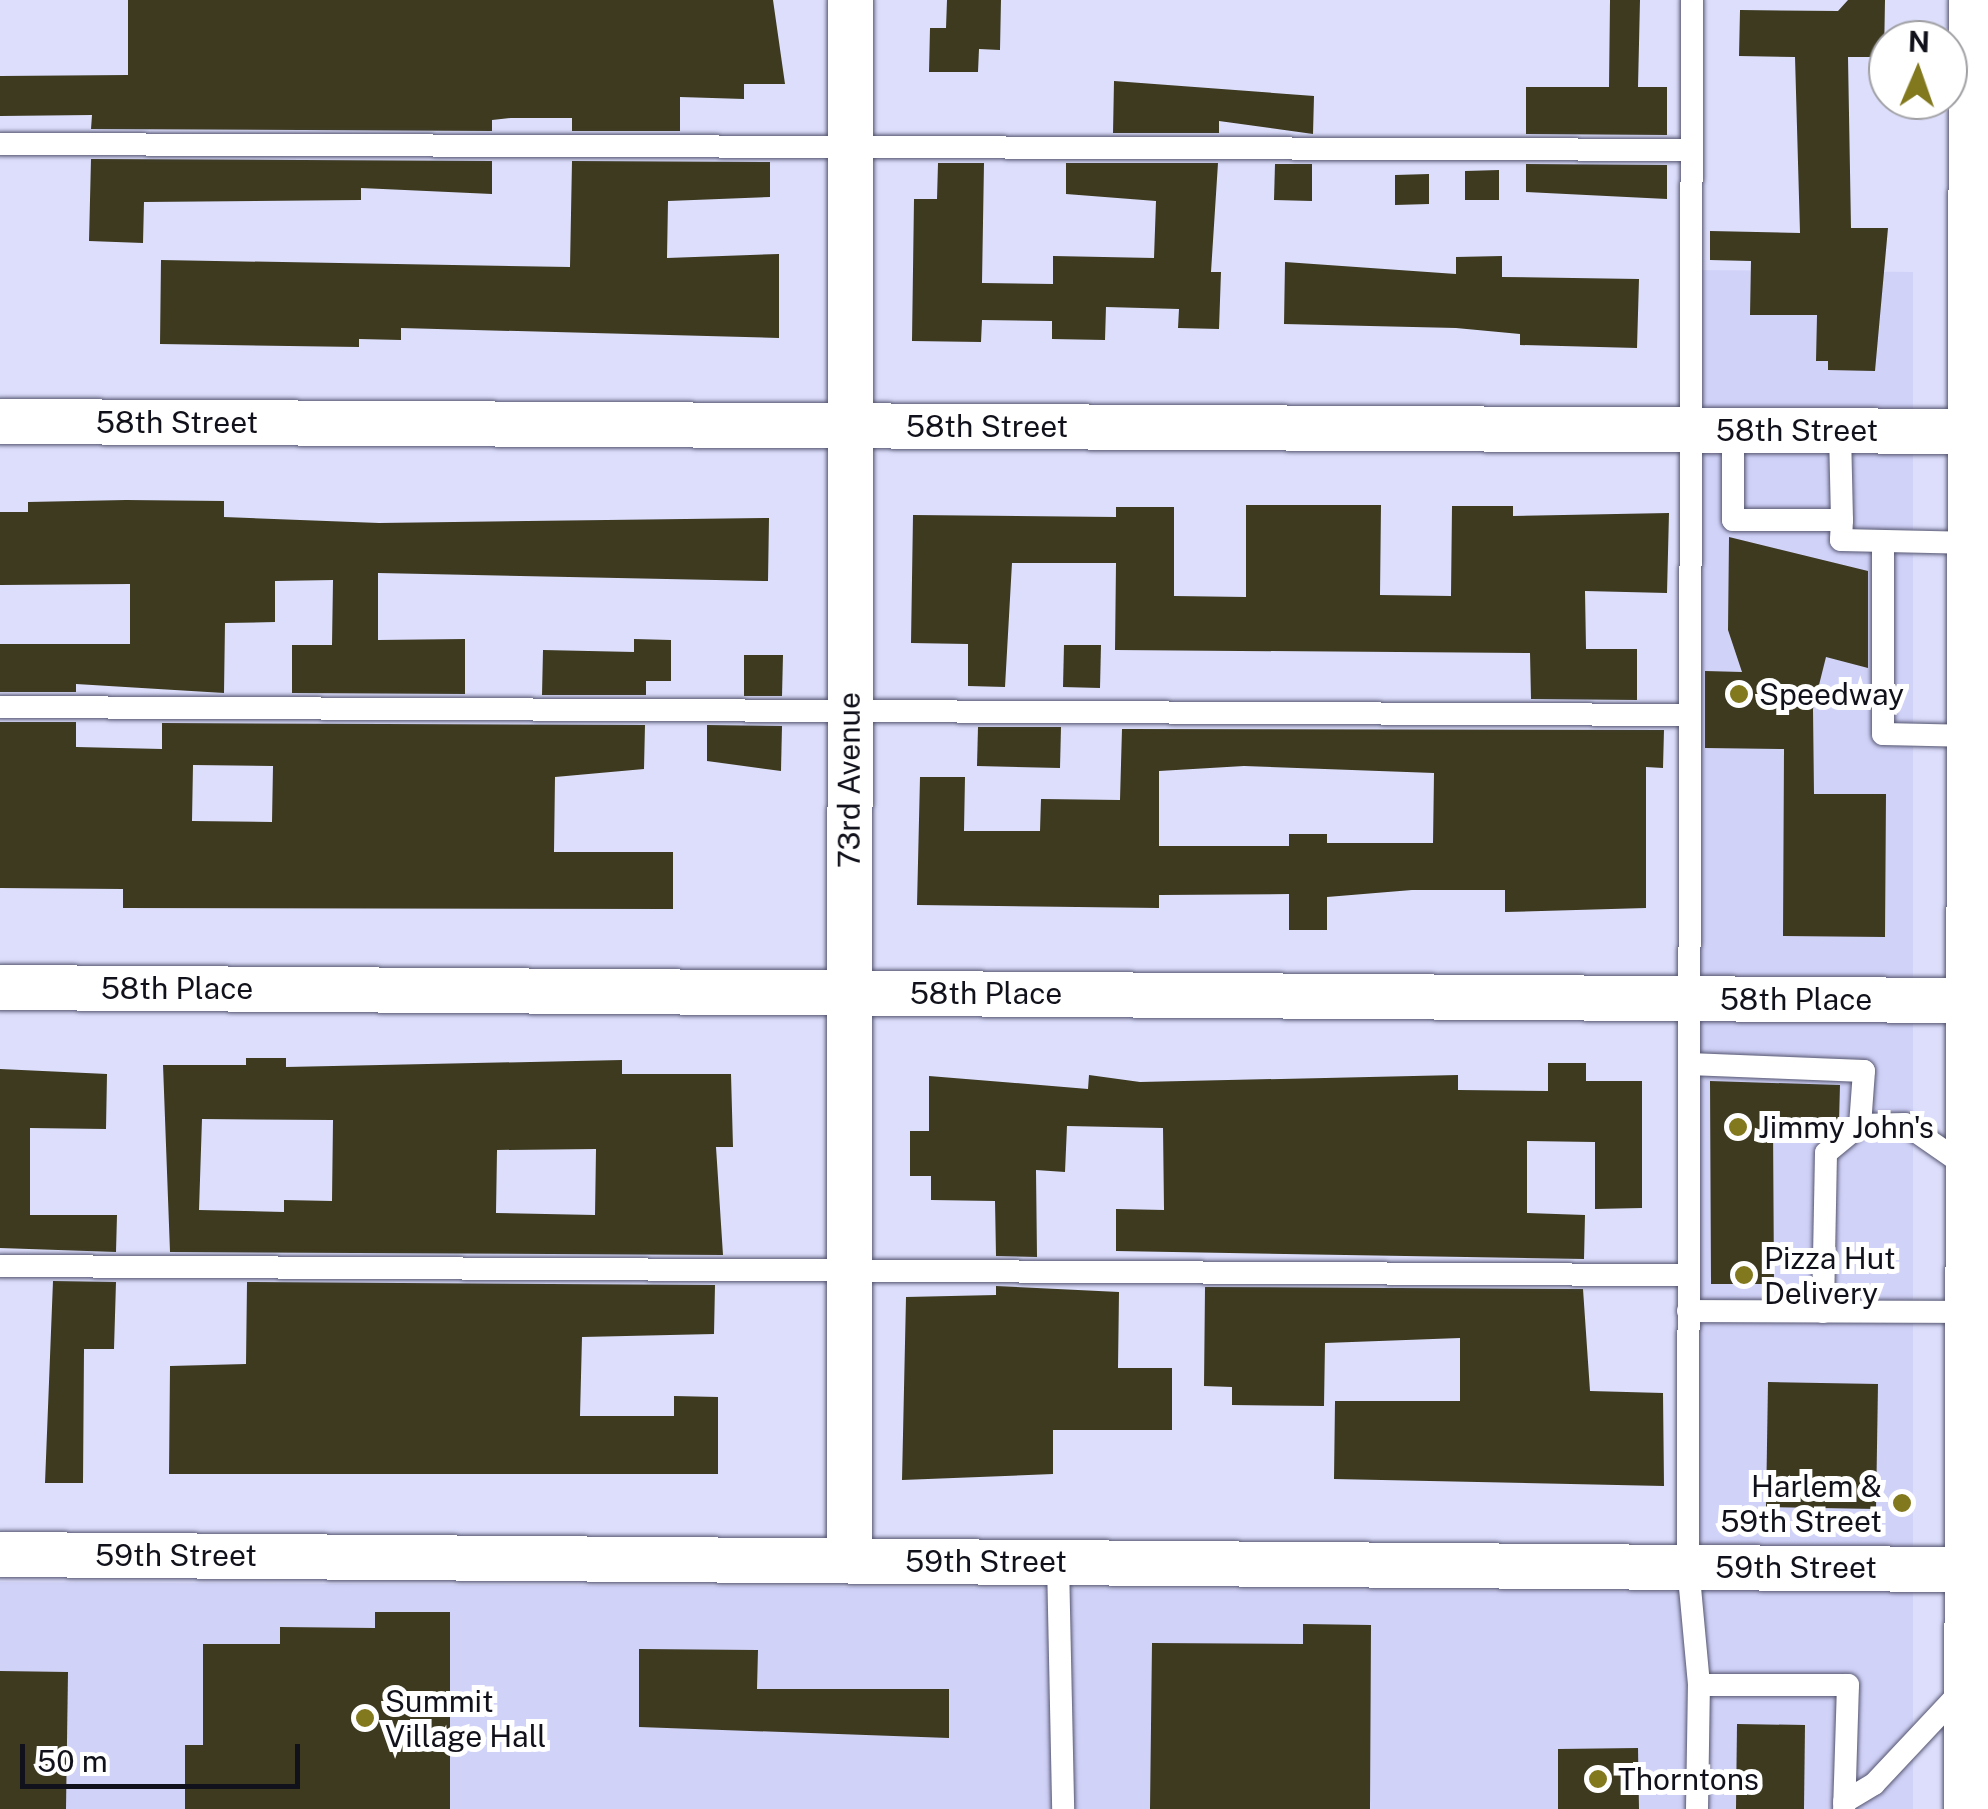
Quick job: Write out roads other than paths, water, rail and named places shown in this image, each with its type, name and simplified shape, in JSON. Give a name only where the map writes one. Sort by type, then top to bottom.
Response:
[{"type":"main road","points":[[1971,1809],[1971,1569],[1980,1510],[1972,1312],[1972,1171],[1973,1000],[1981,873],[1974,736],[1975,431],[1982,368],[1980,26]]},
{"type":"street","name":"73rd Avenue","points":[[849,1560],[850,0]]},
{"type":"street","name":"58th Street","points":[[0,422],[1975,431]]},
{"type":"street","name":"58th Place","points":[[0,986],[1973,1000]]},
{"type":"street","name":"59th Street","points":[[0,1554],[1971,1569]]},
{"type":"lane","points":[[1692,0],[1692,150],[1712,430],[1690,715],[1688,1566],[1699,1685],[1697,1809]]},
{"type":"lane","points":[[0,144],[1692,150]]},
{"type":"lane","points":[[1712,430],[1734,520],[1842,520]]},
{"type":"lane","points":[[1840,431],[1841,540],[1974,542]]},
{"type":"lane","points":[[1883,541],[1883,734],[1974,736]]},
{"type":"lane","points":[[0,706],[1690,715]]},
{"type":"lane","points":[[1689,1064],[1855,1065],[1864,1070],[1860,1124]]},
{"type":"lane","points":[[1823,1312],[1826,1152],[1860,1124],[1905,1124],[1972,1171]]},
{"type":"lane","points":[[0,1266],[1688,1276]]},
{"type":"lane","points":[[1688,1311],[1972,1312]]},
{"type":"lane","points":[[1058,1562],[1063,1809]]},
{"type":"lane","points":[[1844,1805],[1874,1784],[1971,1680]]},
{"type":"lane","points":[[1699,1685],[1848,1685],[1844,1805]]},
{"type":"place","name":"Speedway","points":[[1739,694]]},
{"type":"place","name":"Jimmy John's","points":[[1738,1127]]},
{"type":"place","name":"Pizza Hut Delivery","points":[[1744,1275]]},
{"type":"place","name":"Harlem & 59th Street","points":[[1902,1503]]},
{"type":"place","name":"Summit Village Hall","points":[[365,1718]]},
{"type":"place","name":"Thorntons","points":[[1598,1779]]}]
